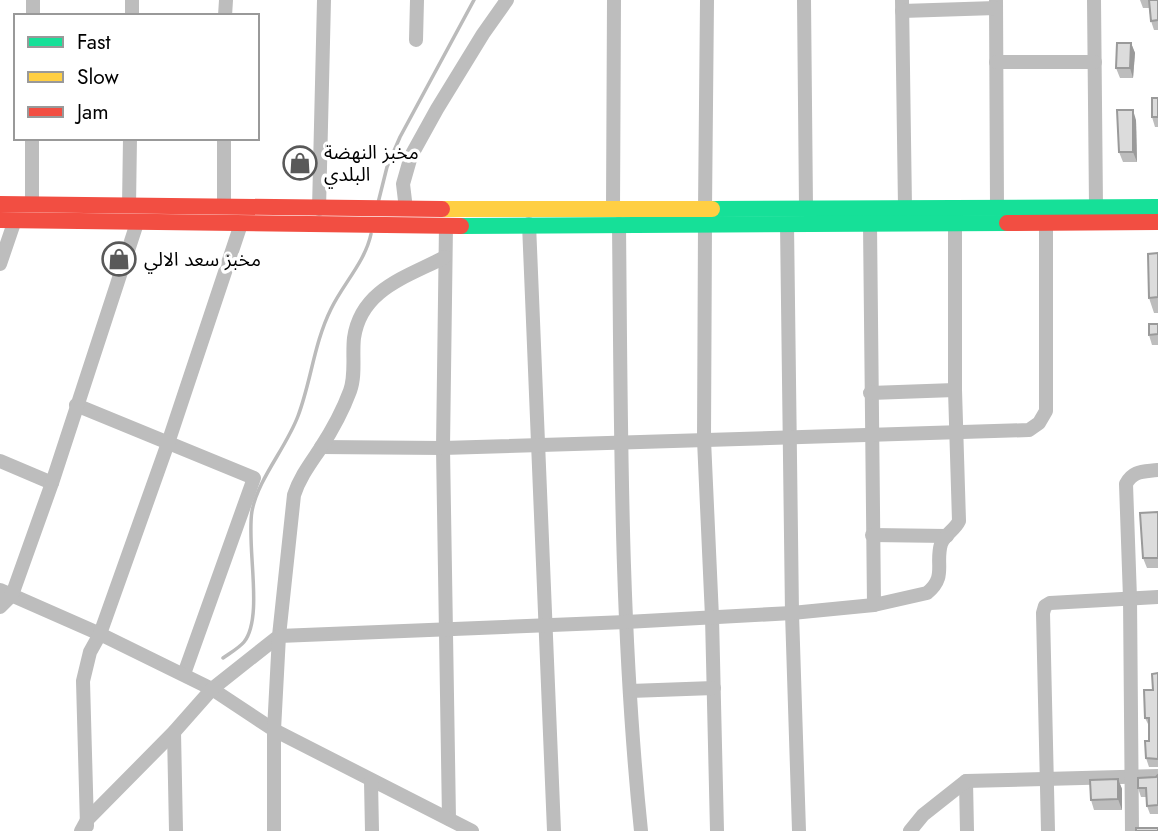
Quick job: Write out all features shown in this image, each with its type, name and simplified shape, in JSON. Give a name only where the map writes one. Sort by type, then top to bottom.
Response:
[{"type":"main road","points":[[0,204],[406,209],[616,216],[705,216],[806,207],[1158,206]]},
{"type":"main road","points":[[7,220],[379,227],[530,224],[616,216]]},
{"type":"main road","points":[[705,216],[786,224],[1158,222]]},
{"type":"street","points":[[319,209],[324,0]]},
{"type":"street","points":[[415,40],[417,0]]},
{"type":"street","points":[[406,209],[403,184],[411,156],[483,34],[507,0]]},
{"type":"street","points":[[614,0],[616,216],[626,622],[641,831]]},
{"type":"street","points":[[707,0],[704,440],[712,617],[717,831]]},
{"type":"street","points":[[804,0],[806,207]]},
{"type":"street","points":[[1094,0],[1096,206]]},
{"type":"street","points":[[905,207],[902,5],[996,4],[997,206]]},
{"type":"street","points":[[996,62],[1095,62]]},
{"type":"street","points":[[32,140],[32,205]]},
{"type":"street","points":[[129,206],[130,140]]},
{"type":"street","points":[[224,140],[224,207]]},
{"type":"street","points":[[0,264],[7,220]]},
{"type":"street","points":[[0,607],[52,483],[137,223]]},
{"type":"street","points":[[85,828],[212,689],[279,636],[792,613],[874,605],[927,593],[939,580],[941,544],[960,521],[955,390],[955,223]]},
{"type":"street","points":[[321,447],[443,448],[622,444],[1029,430],[1039,423],[1046,411],[1046,223]]},
{"type":"street","points":[[85,828],[83,681],[90,652],[100,634],[168,443],[241,224]]},
{"type":"street","points":[[530,224],[554,831]]},
{"type":"street","points":[[786,224],[788,437],[799,831]]},
{"type":"street","points":[[870,224],[874,605]]},
{"type":"street","points":[[446,225],[443,448],[449,819]]},
{"type":"street","points":[[274,831],[274,730],[279,636],[294,495],[298,480],[321,447],[349,392],[353,380],[355,337],[367,305],[390,284],[446,257]]},
{"type":"street","points":[[870,393],[955,390]]},
{"type":"street","points":[[76,405],[254,478],[184,674]]},
{"type":"street","points":[[0,461],[52,483]]},
{"type":"street","points":[[1132,831],[1126,484],[1135,472],[1158,470]]},
{"type":"street","points":[[872,535],[947,536]]},
{"type":"street","points":[[6,593],[184,674],[274,730],[468,830]]},
{"type":"street","points":[[1048,831],[1045,606],[1050,603],[1158,597]]},
{"type":"street","points":[[630,691],[714,688]]},
{"type":"street","points":[[174,732],[176,831]]},
{"type":"street","points":[[910,831],[923,815],[966,781],[1158,776]]},
{"type":"street","points":[[371,781],[372,831]]},
{"type":"street","points":[[966,781],[967,831]]},
{"type":"building","points":[[1149,0],[1158,0],[1158,20],[1151,21]]},
{"type":"building","points":[[1117,43],[1131,43],[1130,68],[1116,68]]},
{"type":"building","points":[[1152,98],[1158,98],[1158,117],[1152,117]]},
{"type":"building","points":[[1117,110],[1133,110],[1133,152],[1119,152]]},
{"type":"building","points":[[1158,253],[1158,297],[1149,298],[1148,254]]},
{"type":"building","points":[[1149,324],[1158,324],[1158,334],[1149,335]]},
{"type":"building","points":[[1158,512],[1158,558],[1143,558],[1140,513]]},
{"type":"building","points":[[1158,673],[1158,759],[1146,758],[1145,741],[1149,741],[1149,718],[1145,718],[1144,690],[1153,690],[1152,674]]},
{"type":"building","points":[[1158,775],[1158,805],[1147,806],[1146,788],[1138,788],[1138,778]]},
{"type":"building","points":[[1118,779],[1118,799],[1091,800],[1090,780]]},
{"type":"building","points":[[1136,828],[1158,828],[1158,831],[1136,831]]},
{"type":"waterway","points":[[378,203],[387,167],[400,137],[474,0]]},
{"type":"waterway","points":[[223,658],[244,642],[250,631],[254,599],[251,525],[255,499],[298,416],[325,322],[364,254],[371,234]]},
{"type":"traffic: fast","points":[[712,209],[1158,207]]},
{"type":"traffic: fast","points":[[461,226],[1007,223]]},
{"type":"traffic: slow","points":[[442,209],[712,209]]},
{"type":"traffic: jam","points":[[0,204],[442,209]]},
{"type":"traffic: jam","points":[[0,220],[461,226]]},
{"type":"traffic: jam","points":[[1007,223],[1158,222]]},
{"type":"place","name":"مخبز النهضة البلدي","points":[[300,163]]},
{"type":"place","name":"مخبز سعد الالي","points":[[119,259]]}]
